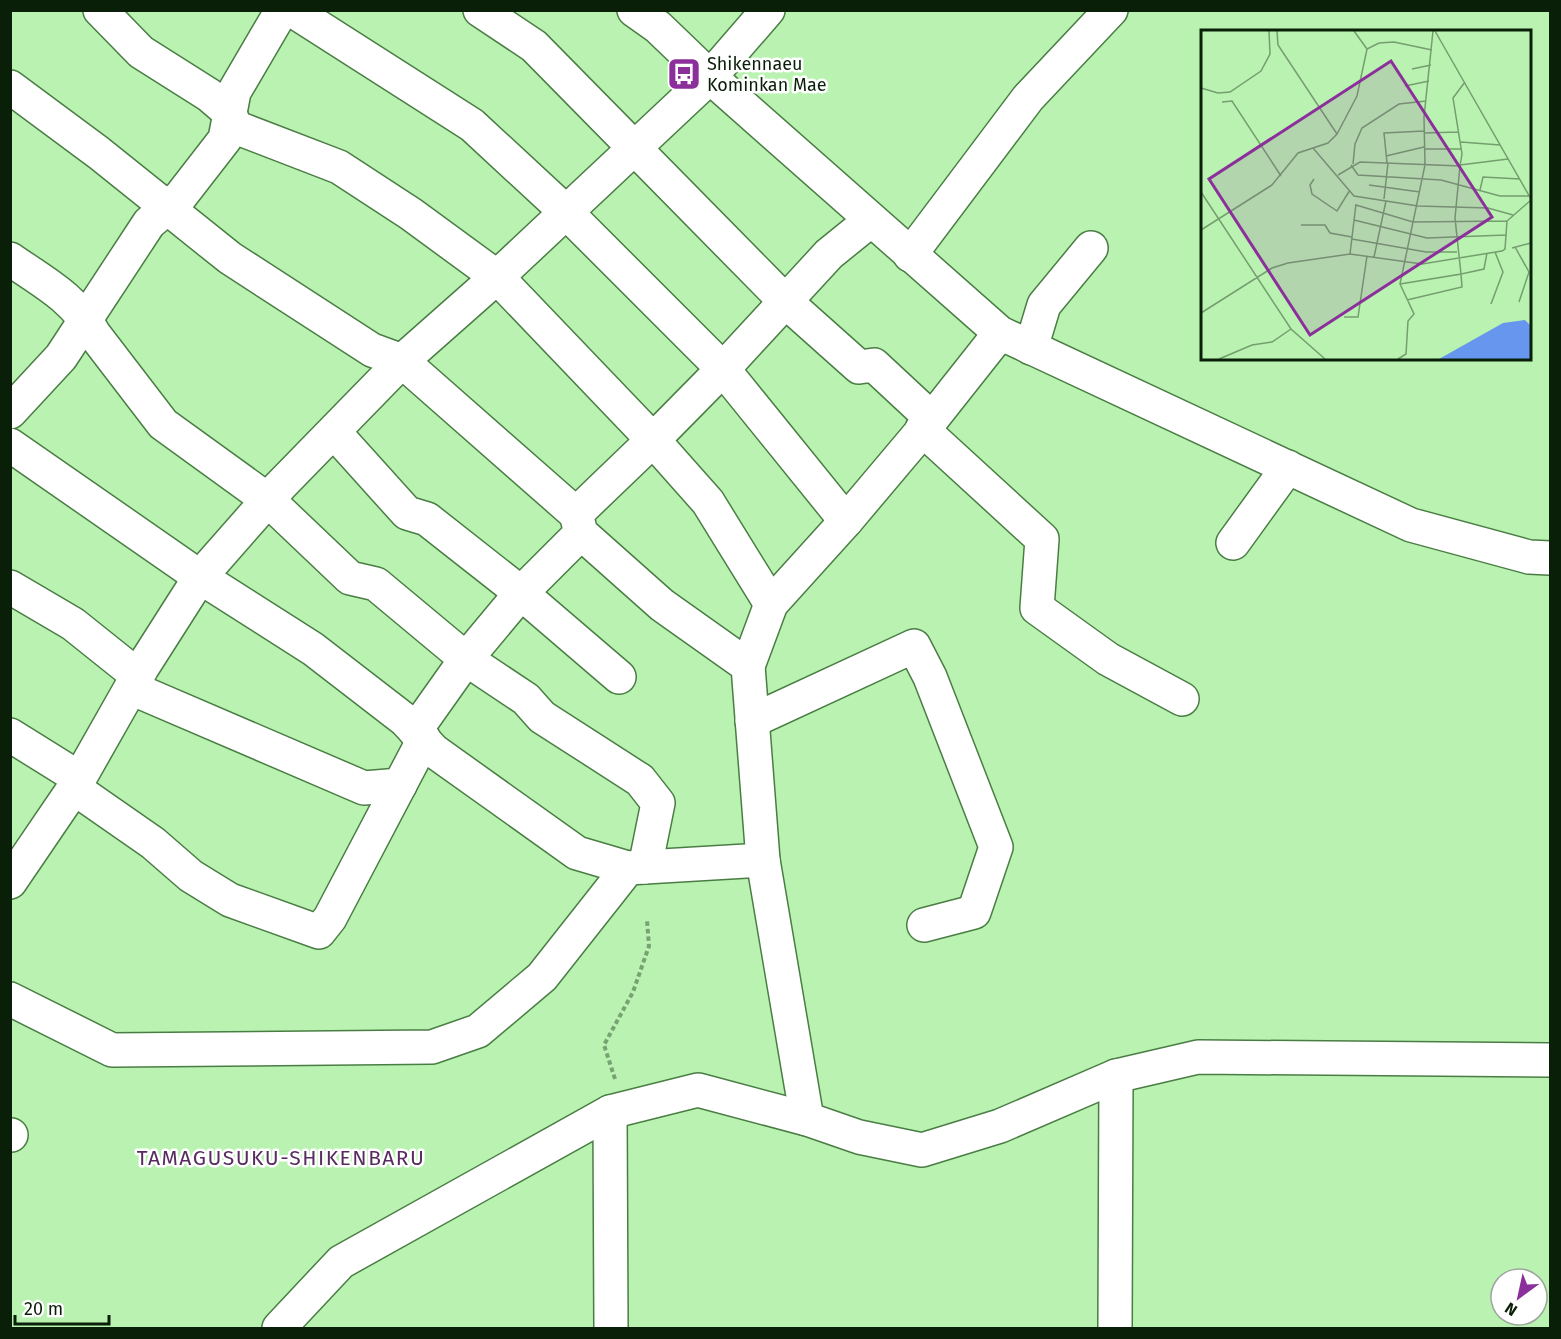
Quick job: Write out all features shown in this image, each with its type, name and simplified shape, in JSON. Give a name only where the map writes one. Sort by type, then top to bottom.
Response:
[{"type":"street","points":[[100,10],[141,52],[209,95],[230,113],[235,127],[339,167],[411,214],[497,277],[708,502],[771,604]]},
{"type":"street","points":[[10,412],[61,357],[149,223],[180,197],[225,139],[234,92],[282,10]]},
{"type":"street","points":[[292,10],[472,125],[566,212],[723,369],[846,521]]},
{"type":"street","points":[[480,10],[534,45],[785,301],[859,367],[874,365],[927,424],[1042,539],[1037,608],[1108,659],[1182,699]]},
{"type":"street","points":[[634,10],[658,27],[710,77],[1000,333],[1411,525],[1529,557],[1551,558]]},
{"type":"street","points":[[10,882],[76,783],[134,682],[200,577],[268,500],[402,361],[497,277],[710,77],[768,10]]},
{"type":"street","points":[[910,255],[1028,99],[1111,10]]},
{"type":"street","points":[[10,87],[99,153],[230,258],[372,350],[402,361],[578,523],[662,605],[748,666]]},
{"type":"street","points":[[10,735],[76,783],[191,876],[230,900],[319,932],[330,918],[400,785],[419,735],[466,659],[578,523],[653,441],[829,254],[871,220]]},
{"type":"street","points":[[1031,348],[1044,305],[1091,248]]},
{"type":"street","points":[[10,259],[72,302],[163,424],[268,500],[350,578],[376,584],[466,659],[526,699],[542,717],[640,780],[658,803],[637,868],[542,977],[478,1031],[432,1047],[112,1050],[10,999]]},
{"type":"street","points":[[807,1119],[763,861],[748,666],[771,604],[846,521],[1000,333]]},
{"type":"street","points":[[334,432],[408,513],[427,519],[521,593],[619,676]]},
{"type":"street","points":[[10,445],[200,577],[313,649],[405,720],[434,751],[577,853],[637,868],[763,861]]},
{"type":"street","points":[[1233,543],[1287,467]]},
{"type":"street","points":[[10,587],[73,624],[134,682],[364,788],[400,785]]},
{"type":"street","points":[[752,721],[914,646],[930,678],[996,847],[974,912],[924,925]]},
{"type":"street","points":[[279,1329],[341,1262],[610,1112],[698,1090],[807,1119],[860,1137],[922,1150],[1000,1126],[1116,1076],[1198,1057],[1551,1060]]},
{"type":"street","points":[[1116,1076],[1116,1329]]},
{"type":"street","points":[[610,1112],[611,1329]]},
{"type":"path","points":[[610,1112],[617,1085],[604,1045],[633,992],[650,946],[647,920]]},
{"type":"place","name":"Shikennaeu Kominkan Mae","points":[[684,74]]},
{"type":"district","name":"TAMAGUSUKU-SHIKENBARU","points":[[281,1158]]}]
